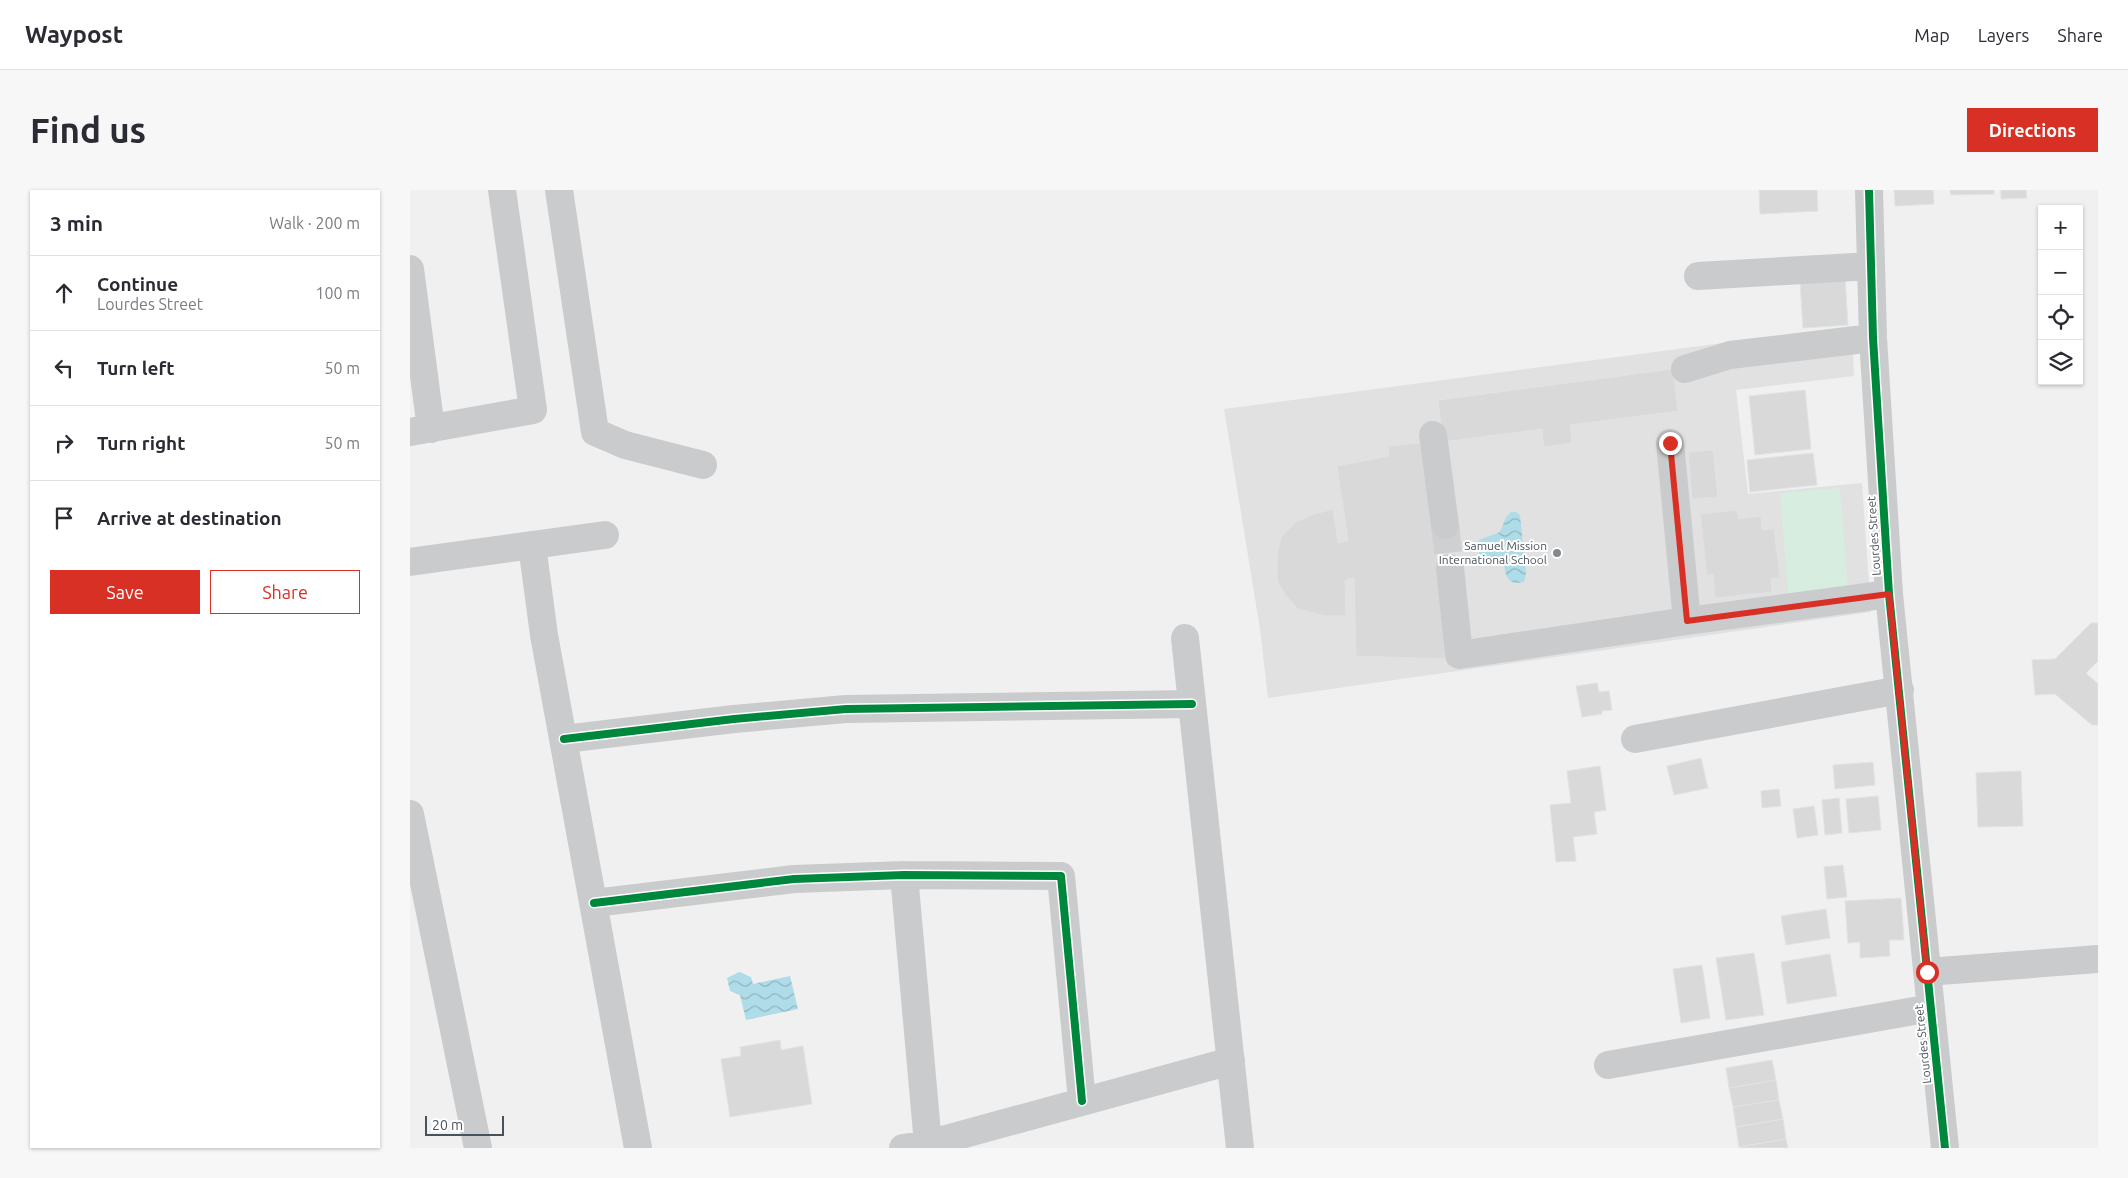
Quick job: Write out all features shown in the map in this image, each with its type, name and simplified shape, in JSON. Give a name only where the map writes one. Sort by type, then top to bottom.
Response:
[{"type":"street","points":[[410,269],[420,431],[533,410],[502,190]]},
{"type":"street","points":[[559,190],[595,432],[625,445],[703,465]]},
{"type":"street","name":"Lourdes Street","points":[[1868,190],[1873,338],[1889,594],[1945,1148]]},
{"type":"street","points":[[1698,276],[1871,266]]},
{"type":"street","points":[[1685,369],[1730,355],[1873,338]]},
{"type":"street","points":[[1433,435],[1445,525]]},
{"type":"street","points":[[1670,443],[1687,621]]},
{"type":"street","points":[[410,562],[605,535]]},
{"type":"street","points":[[532,545],[544,635],[638,1148]]},
{"type":"street","points":[[1450,568],[1459,655],[1687,621],[1889,594]]},
{"type":"street","points":[[1185,638],[1240,1148]]},
{"type":"street","points":[[1635,739],[1900,690]]},
{"type":"street","points":[[564,739],[734,719],[846,709],[1192,704]]},
{"type":"street","points":[[410,814],[478,1148]]},
{"type":"street","points":[[594,903],[794,879],[904,875],[1062,876],[1082,1101]]},
{"type":"street","points":[[904,875],[916,1146],[1231,1061]]},
{"type":"street","points":[[1927,972],[2098,959]]},
{"type":"street","points":[[1608,1065],[1931,1008]]},
{"type":"shaded area","name":"Samuel Mission International School","points":[[1852,326],[1854,376],[1736,390],[1748,494],[1862,483],[1871,612],[1268,698],[1260,629],[1224,409]]},
{"type":"green space","points":[[1840,488],[1848,587],[1788,593],[1780,493]]},
{"type":"water","points":[[1511,512],[1516,512],[1520,515],[1526,574],[1524,582],[1519,583],[1509,580],[1504,565],[1480,555],[1476,546],[1479,540],[1500,532],[1506,517]]},
{"type":"water","points":[[739,972],[751,977],[753,984],[790,976],[798,1009],[746,1020],[740,995],[730,991],[727,978]]},
{"type":"building","points":[[1759,190],[1817,190],[1818,211],[1760,214]]},
{"type":"building","points":[[1894,190],[1933,190],[1934,204],[1895,206]]},
{"type":"building","points":[[1950,190],[1994,190],[1994,194],[1951,195]]},
{"type":"building","points":[[2001,190],[2026,190],[2027,198],[2001,199]]},
{"type":"building","points":[[1845,278],[1848,325],[1803,328],[1800,281]]},
{"type":"building","points":[[1673,369],[1678,411],[1570,425],[1572,443],[1544,447],[1542,429],[1443,442],[1438,400]]},
{"type":"building","points":[[1805,390],[1811,449],[1755,455],[1749,396]]},
{"type":"building","points":[[1420,443],[1439,571],[1445,659],[1356,656],[1354,578],[1345,580],[1346,616],[1325,616],[1298,609],[1286,596],[1277,581],[1277,556],[1281,537],[1296,522],[1311,515],[1333,509],[1338,543],[1348,541],[1337,466],[1389,456],[1388,446]]},
{"type":"building","points":[[1713,450],[1718,497],[1692,499],[1688,452]]},
{"type":"building","points":[[1813,453],[1817,485],[1750,492],[1747,460]]},
{"type":"building","points":[[1737,510],[1739,519],[1761,516],[1762,530],[1774,529],[1780,578],[1771,579],[1772,592],[1715,598],[1713,574],[1707,575],[1700,514]]},
{"type":"building","points":[[2091,623],[2098,623],[2098,661],[2086,673],[2098,684],[2098,725],[2092,725],[2055,694],[2035,695],[2032,660],[2055,659]]},
{"type":"building","points":[[1597,683],[1599,692],[1609,691],[1612,710],[1602,711],[1602,714],[1582,717],[1576,686]]},
{"type":"building","points":[[1701,758],[1708,788],[1674,795],[1667,766]]},
{"type":"building","points":[[1873,762],[1875,785],[1835,789],[1833,765]]},
{"type":"building","points":[[1600,766],[1606,810],[1594,812],[1597,834],[1573,837],[1576,861],[1556,862],[1550,805],[1571,803],[1567,771]]},
{"type":"building","points":[[2021,771],[2023,826],[1978,827],[1976,773]]},
{"type":"building","points":[[1779,789],[1781,806],[1762,808],[1761,791]]},
{"type":"building","points":[[1878,796],[1881,830],[1849,833],[1846,799]]},
{"type":"building","points":[[1839,798],[1842,833],[1825,835],[1822,800]]},
{"type":"building","points":[[1814,806],[1818,835],[1797,838],[1793,809]]},
{"type":"building","points":[[1843,865],[1847,897],[1827,899],[1824,867]]},
{"type":"building","points":[[1901,898],[1904,940],[1889,940],[1890,956],[1860,958],[1860,942],[1848,943],[1845,901]]},
{"type":"building","points":[[1826,909],[1830,938],[1786,945],[1781,916]]},
{"type":"building","points":[[1754,953],[1764,1015],[1726,1020],[1716,958]]},
{"type":"building","points":[[1830,954],[1837,996],[1787,1004],[1781,962]]},
{"type":"building","points":[[1702,965],[1710,1018],[1681,1023],[1673,969]]},
{"type":"building","points":[[780,1040],[781,1050],[803,1046],[812,1104],[730,1117],[721,1059],[741,1056],[740,1047]]},
{"type":"building","points":[[1772,1060],[1776,1080],[1729,1088],[1726,1068]]},
{"type":"building","points":[[1776,1080],[1779,1100],[1733,1107],[1729,1088]]},
{"type":"building","points":[[1779,1100],[1783,1119],[1736,1127],[1733,1107]]},
{"type":"building","points":[[1783,1119],[1786,1139],[1739,1147],[1736,1127]]},
{"type":"building","points":[[1786,1139],[1788,1148],[1739,1147]]},
{"type":"tunnel","points":[[1445,525],[1450,568]]},
{"type":"cycle path","points":[[1869,190],[1873,338],[1889,594],[1945,1148]]},
{"type":"cycle path","points":[[564,739],[734,719],[846,709],[1192,704]]},
{"type":"cycle path","points":[[594,903],[794,879],[904,875],[1061,876],[1082,1101]]},
{"type":"place","name":"Samuel Mission International School","points":[[1557,553]]},
{"type":"route","points":[[1670,443],[1687,621],[1889,594],[1927,972]]}]
